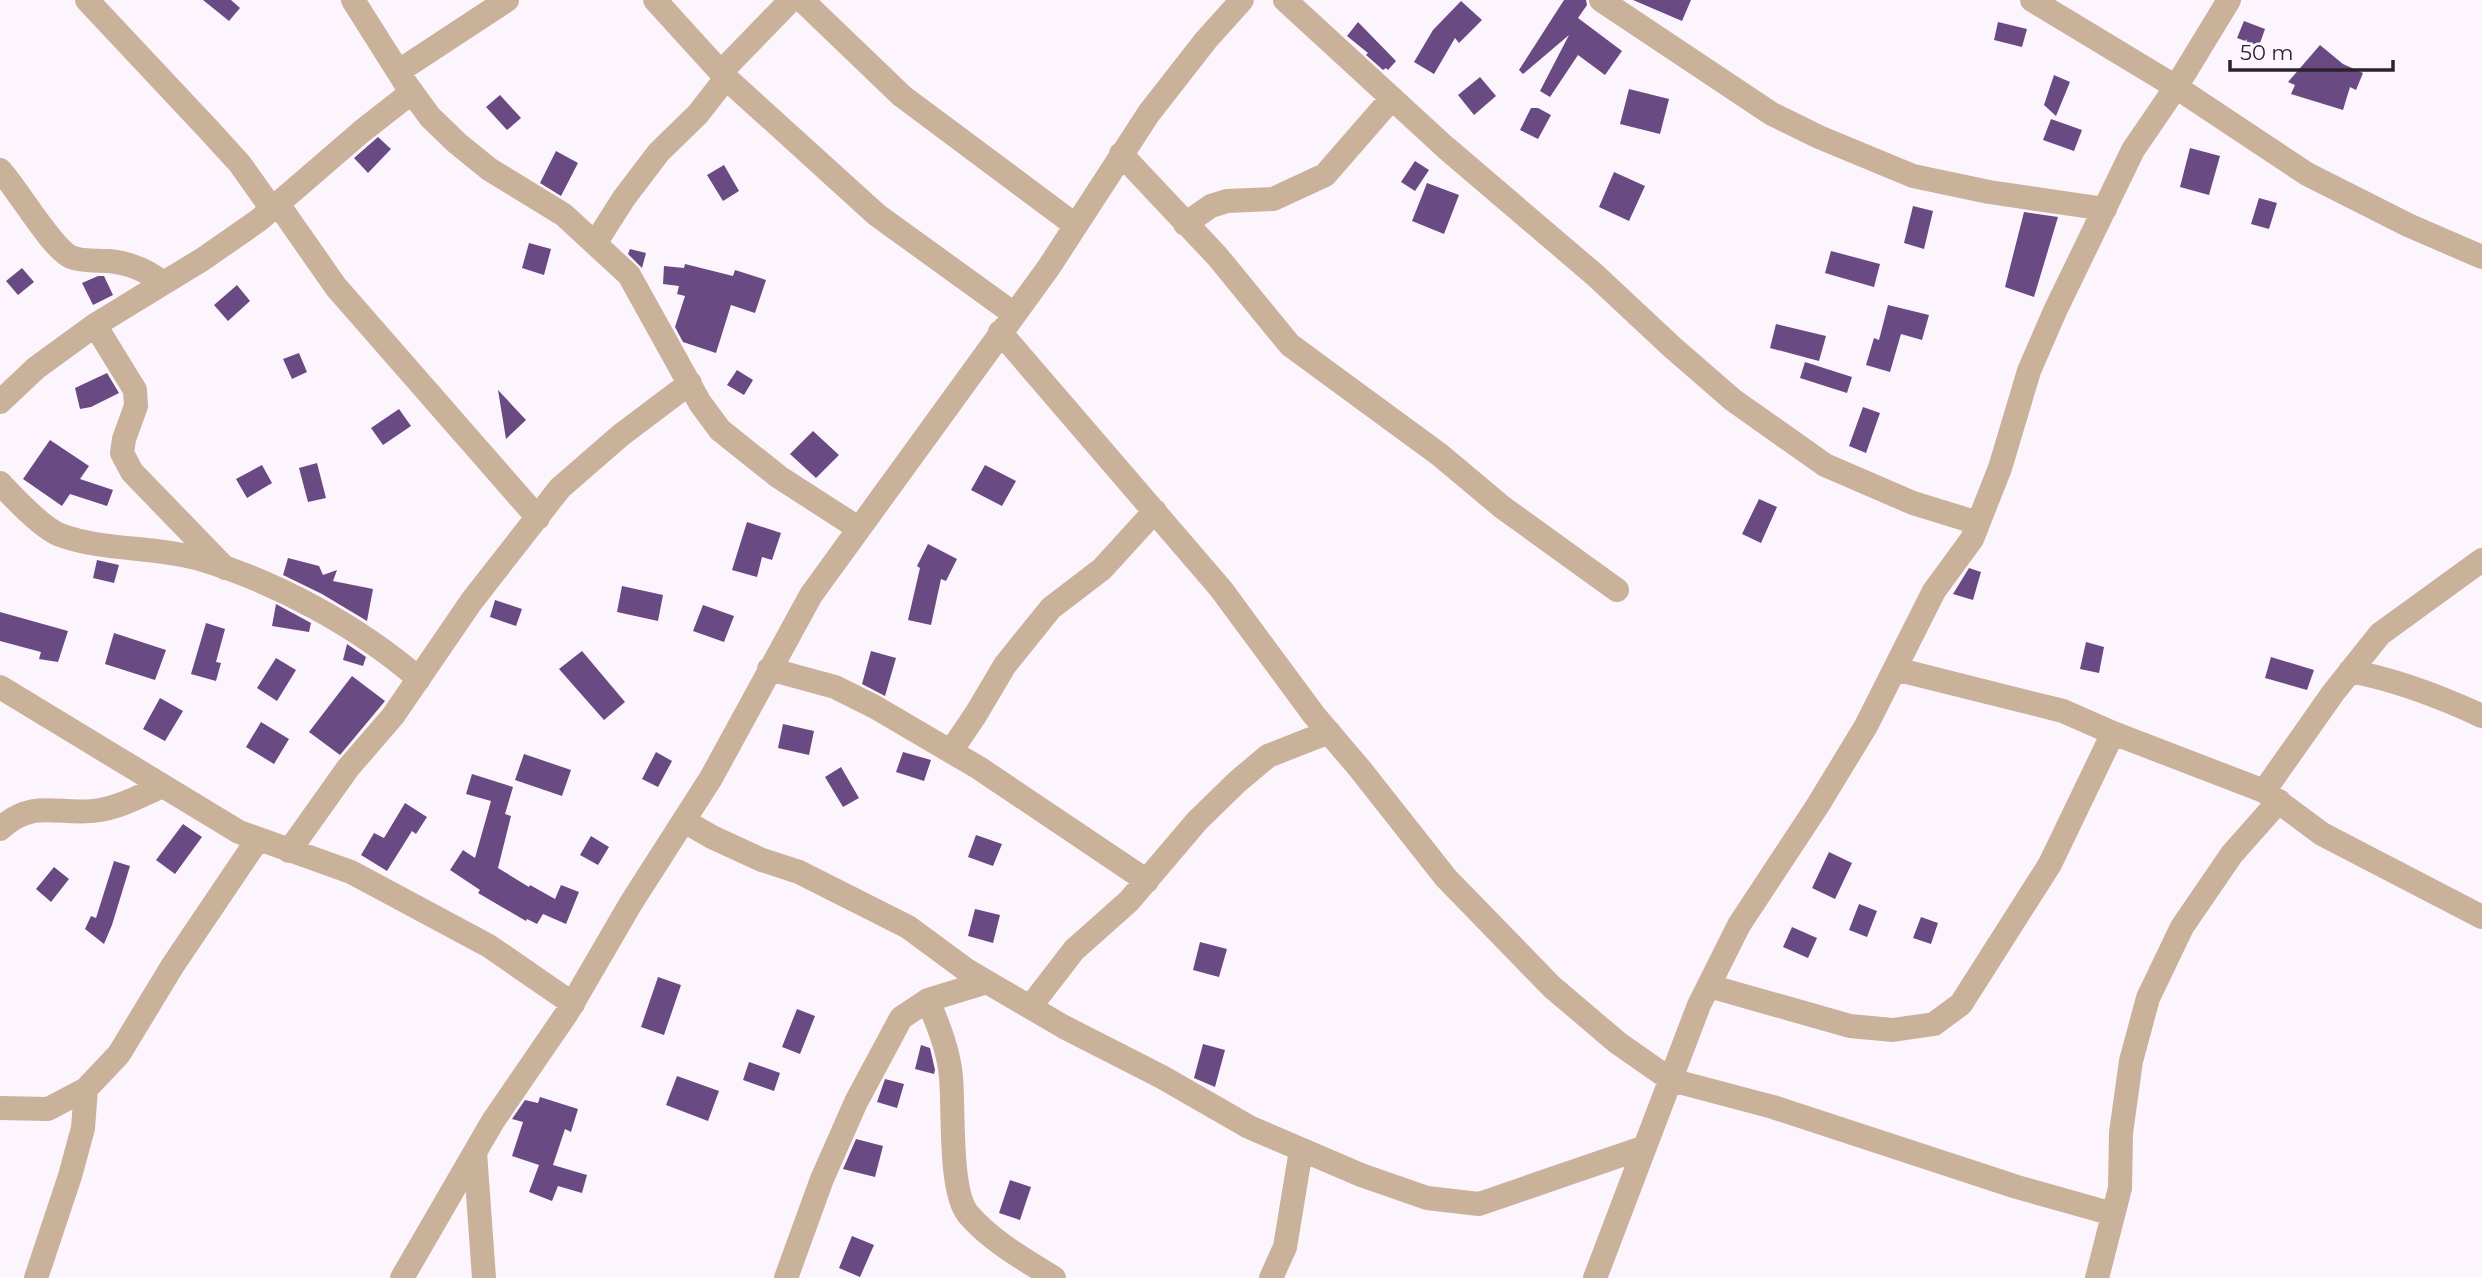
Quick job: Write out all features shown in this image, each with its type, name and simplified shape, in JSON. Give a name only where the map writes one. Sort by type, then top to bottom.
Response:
[{"type":"street","points":[[87,0],[240,164],[336,287],[538,518]]},
{"type":"street","points":[[353,0],[430,117],[489,169],[564,215],[629,275],[720,430],[779,477],[858,528]]},
{"type":"street","points":[[0,402],[36,368],[95,325],[203,258],[275,207],[361,132],[405,82],[507,0]]},
{"type":"street","points":[[655,0],[723,75],[877,215],[1007,323],[1221,589],[1329,732],[1446,878],[1552,987],[1618,1043],[1671,1080],[1773,1107],[2017,1187],[2113,1214]]},
{"type":"street","points":[[596,242],[624,198],[659,152],[698,114],[723,75],[791,0]]},
{"type":"street","points":[[802,0],[902,96],[1076,225]]},
{"type":"street","points":[[402,1278],[493,1121],[573,1004],[631,903],[710,778],[811,595],[1049,267],[1149,113],[1206,40],[1242,0]]},
{"type":"street","points":[[1285,0],[1733,400],[1825,465],[1913,503],[1978,523]]},
{"type":"street","points":[[1601,0],[1772,114],[1877,162],[1913,176],[1976,190],[2105,209]]},
{"type":"street","points":[[2032,0],[2176,86],[2307,174],[2408,225],[2482,257]]},
{"type":"street","points":[[1599,1277],[1645,1147],[1709,986],[1740,925],[1866,726],[1934,591],[1972,539],[2000,468],[2029,371],[2055,311],[2133,150],[2229,0]]},
{"type":"street","points":[[1185,224],[1211,206],[1227,201],[1273,199],[1325,175],[1392,98]]},
{"type":"street","points":[[1121,154],[1217,256],[1290,345],[1440,455],[1502,508],[1618,590]]},
{"type":"street","points":[[0,170],[36,219],[69,257],[87,261],[112,261],[137,267],[163,283]]},
{"type":"street","points":[[95,325],[135,390],[136,406],[122,453],[132,472],[227,570]]},
{"type":"street","points":[[289,851],[348,768],[393,716],[471,602],[560,488],[621,435],[690,383]]},
{"type":"street","points":[[0,484],[23,508],[58,535],[99,545],[147,549],[196,558],[294,596],[397,660],[419,679]]},
{"type":"street","points":[[951,751],[1005,665],[1051,607],[1102,569],[1156,511]]},
{"type":"street","points":[[2097,1278],[2120,1188],[2121,1133],[2131,1061],[2148,998],[2182,927],[2272,796],[2350,671],[2379,634],[2482,560]]},
{"type":"street","points":[[769,669],[835,687],[875,707],[1036,805],[1147,881]]},
{"type":"street","points":[[1895,670],[2063,711],[2272,796],[2322,834],[2482,917]]},
{"type":"street","points":[[2350,671],[2427,692],[2482,716]]},
{"type":"street","points":[[0,687],[239,832],[351,872],[489,946],[573,1004]]},
{"type":"street","points":[[1030,1007],[1074,950],[1129,901],[1197,821],[1268,756],[1329,732]]},
{"type":"street","points":[[1709,986],[1850,1026],[1893,1030],[1934,1024],[1961,1004],[2050,864],[2113,733]]},
{"type":"street","points":[[0,829],[21,813],[45,810],[97,811],[123,804],[163,786]]},
{"type":"street","points":[[684,821],[762,860],[799,872],[908,927],[987,982],[1249,1127],[1361,1175],[1427,1198],[1479,1204],[1645,1147]]},
{"type":"street","points":[[0,1108],[48,1109],[86,1089],[119,1054],[173,965],[258,839]]},
{"type":"street","points":[[786,1278],[822,1180],[856,1102],[901,1018],[928,1000],[987,982]]},
{"type":"street","points":[[928,1000],[944,1043],[951,1076],[956,1164],[959,1191],[966,1213],[998,1242],[1055,1278]]},
{"type":"street","points":[[36,1278],[83,1128],[86,1089]]},
{"type":"street","points":[[1271,1278],[1285,1248],[1301,1150]]},
{"type":"street","points":[[475,1152],[484,1278]]},
{"type":"building","points":[[203,0],[231,0],[240,8],[229,21]]},
{"type":"building","points":[[1564,0],[1586,0],[1587,5],[1578,18],[1622,51],[1605,75],[1578,55],[1550,97],[1540,91],[1569,35],[1523,74],[1519,70]]},
{"type":"building","points":[[1633,0],[1691,0],[1682,21]]},
{"type":"building","points":[[1461,1],[1482,20],[1459,43],[1455,38],[1434,74],[1414,62],[1433,30]]},
{"type":"building","points":[[2244,21],[2265,29],[2259,46],[2237,38]]},
{"type":"building","points":[[1358,22],[1396,61],[1388,70],[1383,70],[1347,36]]},
{"type":"building","points":[[1998,22],[2027,29],[2022,47],[1994,40]]},
{"type":"building","points":[[2320,45],[2343,64],[2363,73],[2356,90],[2350,87],[2343,110],[2291,94],[2295,85],[2288,82]]},
{"type":"building","points":[[2054,75],[2070,82],[2056,116],[2044,105]]},
{"type":"building","points":[[1480,77],[1496,96],[1474,115],[1458,95]]},
{"type":"building","points":[[1629,89],[1669,99],[1660,134],[1620,124]]},
{"type":"building","points":[[500,95],[521,118],[507,130],[486,107]]},
{"type":"building","points":[[1531,108],[1538,108],[1551,115],[1538,139],[1520,130]]},
{"type":"building","points":[[2051,119],[2082,130],[2074,151],[2043,140]]},
{"type":"building","points":[[378,137],[391,149],[368,173],[354,158]]},
{"type":"building","points":[[2190,148],[2220,156],[2209,195],[2180,187]]},
{"type":"building","points":[[556,151],[578,163],[561,196],[540,183]]},
{"type":"building","points":[[1415,161],[1429,170],[1415,191],[1401,182]]},
{"type":"building","points":[[724,165],[739,191],[723,201],[707,175]]},
{"type":"building","points":[[1614,172],[1645,186],[1629,221],[1599,207]]},
{"type":"building","points":[[1427,183],[1459,195],[1444,234],[1412,221]]},
{"type":"building","points":[[2259,198],[2277,203],[2269,229],[2251,224]]},
{"type":"building","points":[[1913,206],[1933,211],[1924,249],[1904,243]]},
{"type":"building","points":[[2024,212],[2058,217],[2034,297],[2005,287]]},
{"type":"building","points":[[529,243],[551,249],[544,275],[522,268]]},
{"type":"building","points":[[630,249],[646,253],[642,268],[628,254]]},
{"type":"building","points":[[1831,251],[1880,264],[1874,287],[1825,273]]},
{"type":"building","points":[[685,264],[733,276],[735,270],[766,280],[755,313],[731,305],[716,353],[683,342],[675,327],[685,296],[677,294],[679,286],[663,284],[664,266],[684,268]]},
{"type":"building","points":[[22,268],[34,282],[18,295],[6,281]]},
{"type":"building","points":[[104,276],[113,295],[93,305],[82,283]]},
{"type":"building","points":[[237,285],[250,301],[228,321],[214,305]]},
{"type":"building","points":[[1888,305],[1929,315],[1922,340],[1901,334],[1890,372],[1866,365],[1874,338],[1879,340]]},
{"type":"building","points":[[1776,324],[1826,336],[1819,361],[1770,348]]},
{"type":"building","points":[[299,353],[307,372],[292,379],[283,359]]},
{"type":"building","points":[[1805,362],[1852,377],[1847,393],[1800,378]]},
{"type":"building","points":[[737,370],[753,380],[744,395],[727,385]]},
{"type":"building","points":[[107,373],[119,393],[91,407],[80,409],[75,388]]},
{"type":"building","points":[[498,390],[526,420],[506,439]]},
{"type":"building","points":[[1863,407],[1880,413],[1866,453],[1849,446]]},
{"type":"building","points":[[399,409],[411,426],[383,445],[371,428]]},
{"type":"building","points":[[813,431],[839,455],[816,478],[790,454]]},
{"type":"building","points":[[50,440],[89,466],[80,479],[113,490],[107,506],[70,494],[62,506],[23,479]]},
{"type":"building","points":[[317,463],[326,498],[308,502],[299,468]]},
{"type":"building","points":[[262,465],[272,483],[247,498],[236,479]]},
{"type":"building","points":[[985,465],[1016,481],[1002,506],[971,490]]},
{"type":"building","points":[[1759,499],[1777,507],[1761,543],[1742,534]]},
{"type":"building","points":[[747,522],[781,533],[772,560],[762,557],[757,577],[732,570]]},
{"type":"building","points":[[928,544],[957,559],[946,581],[941,579],[931,625],[908,620],[920,568],[917,566]]},
{"type":"building","points":[[288,558],[319,566],[323,575],[337,570],[333,581],[373,589],[367,621],[283,575]]},
{"type":"building","points":[[97,560],[119,565],[114,583],[93,578]]},
{"type":"building","points":[[1969,568],[1981,572],[1973,600],[1953,594]]},
{"type":"building","points":[[622,586],[663,595],[658,621],[617,612]]},
{"type":"building","points":[[495,600],[522,609],[516,626],[490,617]]},
{"type":"building","points":[[276,604],[311,623],[309,632],[272,626]]},
{"type":"building","points":[[703,605],[734,616],[724,642],[693,631]]},
{"type":"building","points":[[0,612],[68,631],[58,662],[39,659],[41,652],[0,641]]},
{"type":"building","points":[[206,623],[225,629],[216,662],[221,663],[216,681],[191,674]]},
{"type":"building","points":[[114,633],[166,650],[155,680],[105,664]]},
{"type":"building","points":[[2086,642],[2104,647],[2099,673],[2080,669]]},
{"type":"building","points":[[347,644],[366,657],[363,666],[343,660]]},
{"type":"building","points":[[582,651],[625,702],[604,720],[559,669]]},
{"type":"building","points":[[871,651],[896,658],[885,696],[862,684]]},
{"type":"building","points":[[2271,657],[2314,670],[2307,690],[2265,678]]},
{"type":"building","points":[[276,658],[296,670],[277,701],[257,688]]},
{"type":"building","points":[[352,676],[385,701],[340,755],[309,732]]},
{"type":"building","points":[[160,698],[183,711],[165,741],[143,729]]},
{"type":"building","points":[[261,722],[289,739],[274,764],[246,747]]},
{"type":"building","points":[[783,724],[814,731],[809,755],[778,748]]},
{"type":"building","points":[[656,752],[672,761],[658,787],[642,779]]},
{"type":"building","points":[[903,752],[931,760],[924,781],[896,772]]},
{"type":"building","points":[[524,754],[571,770],[562,796],[515,780]]},
{"type":"building","points":[[841,767],[859,798],[843,807],[825,777]]},
{"type":"building","points":[[472,774],[513,787],[505,814],[511,816],[498,868],[555,899],[561,885],[579,892],[566,924],[543,914],[537,924],[527,919],[526,921],[478,893],[480,890],[450,870],[463,850],[475,858],[491,801],[466,794]]},
{"type":"building","points":[[405,803],[427,817],[416,834],[412,831],[387,871],[361,855],[374,833],[384,838]]},
{"type":"building","points":[[183,824],[202,837],[175,874],[156,860]]},
{"type":"building","points":[[976,835],[1002,844],[993,866],[968,857]]},
{"type":"building","points":[[591,836],[609,847],[598,865],[580,855]]},
{"type":"building","points":[[1829,852],[1852,863],[1835,899],[1812,888]]},
{"type":"building","points":[[114,861],[130,866],[104,944],[85,929],[91,916],[96,918]]},
{"type":"building","points":[[54,867],[69,879],[51,902],[36,889]]},
{"type":"building","points":[[1859,904],[1877,911],[1867,937],[1849,930]]},
{"type":"building","points":[[975,909],[1000,915],[993,943],[968,936]]},
{"type":"building","points":[[1921,917],[1938,923],[1931,944],[1913,938]]},
{"type":"building","points":[[1792,927],[1817,938],[1808,958],[1783,947]]},
{"type":"building","points":[[1200,942],[1227,949],[1219,977],[1193,970]]},
{"type":"building","points":[[658,977],[681,985],[664,1035],[641,1027]]},
{"type":"building","points":[[797,1009],[815,1016],[800,1054],[782,1047]]},
{"type":"building","points":[[1203,1044],[1225,1050],[1215,1087],[1194,1078]]},
{"type":"building","points":[[921,1045],[930,1048],[934,1074],[915,1069]]},
{"type":"building","points":[[749,1062],[780,1073],[774,1091],[743,1080]]},
{"type":"building","points":[[677,1076],[719,1091],[708,1121],[666,1105]]},
{"type":"building","points":[[885,1079],[904,1084],[897,1108],[877,1102]]},
{"type":"building","points":[[540,1097],[578,1109],[571,1132],[565,1129],[553,1165],[587,1175],[582,1193],[558,1186],[552,1201],[529,1192],[539,1165],[512,1156],[523,1122],[512,1119],[525,1100],[538,1103]]},
{"type":"building","points":[[856,1139],[883,1146],[875,1177],[843,1169]]},
{"type":"building","points":[[1010,1180],[1031,1187],[1020,1220],[999,1213]]},
{"type":"building","points":[[852,1236],[874,1245],[860,1277],[839,1268]]}]
